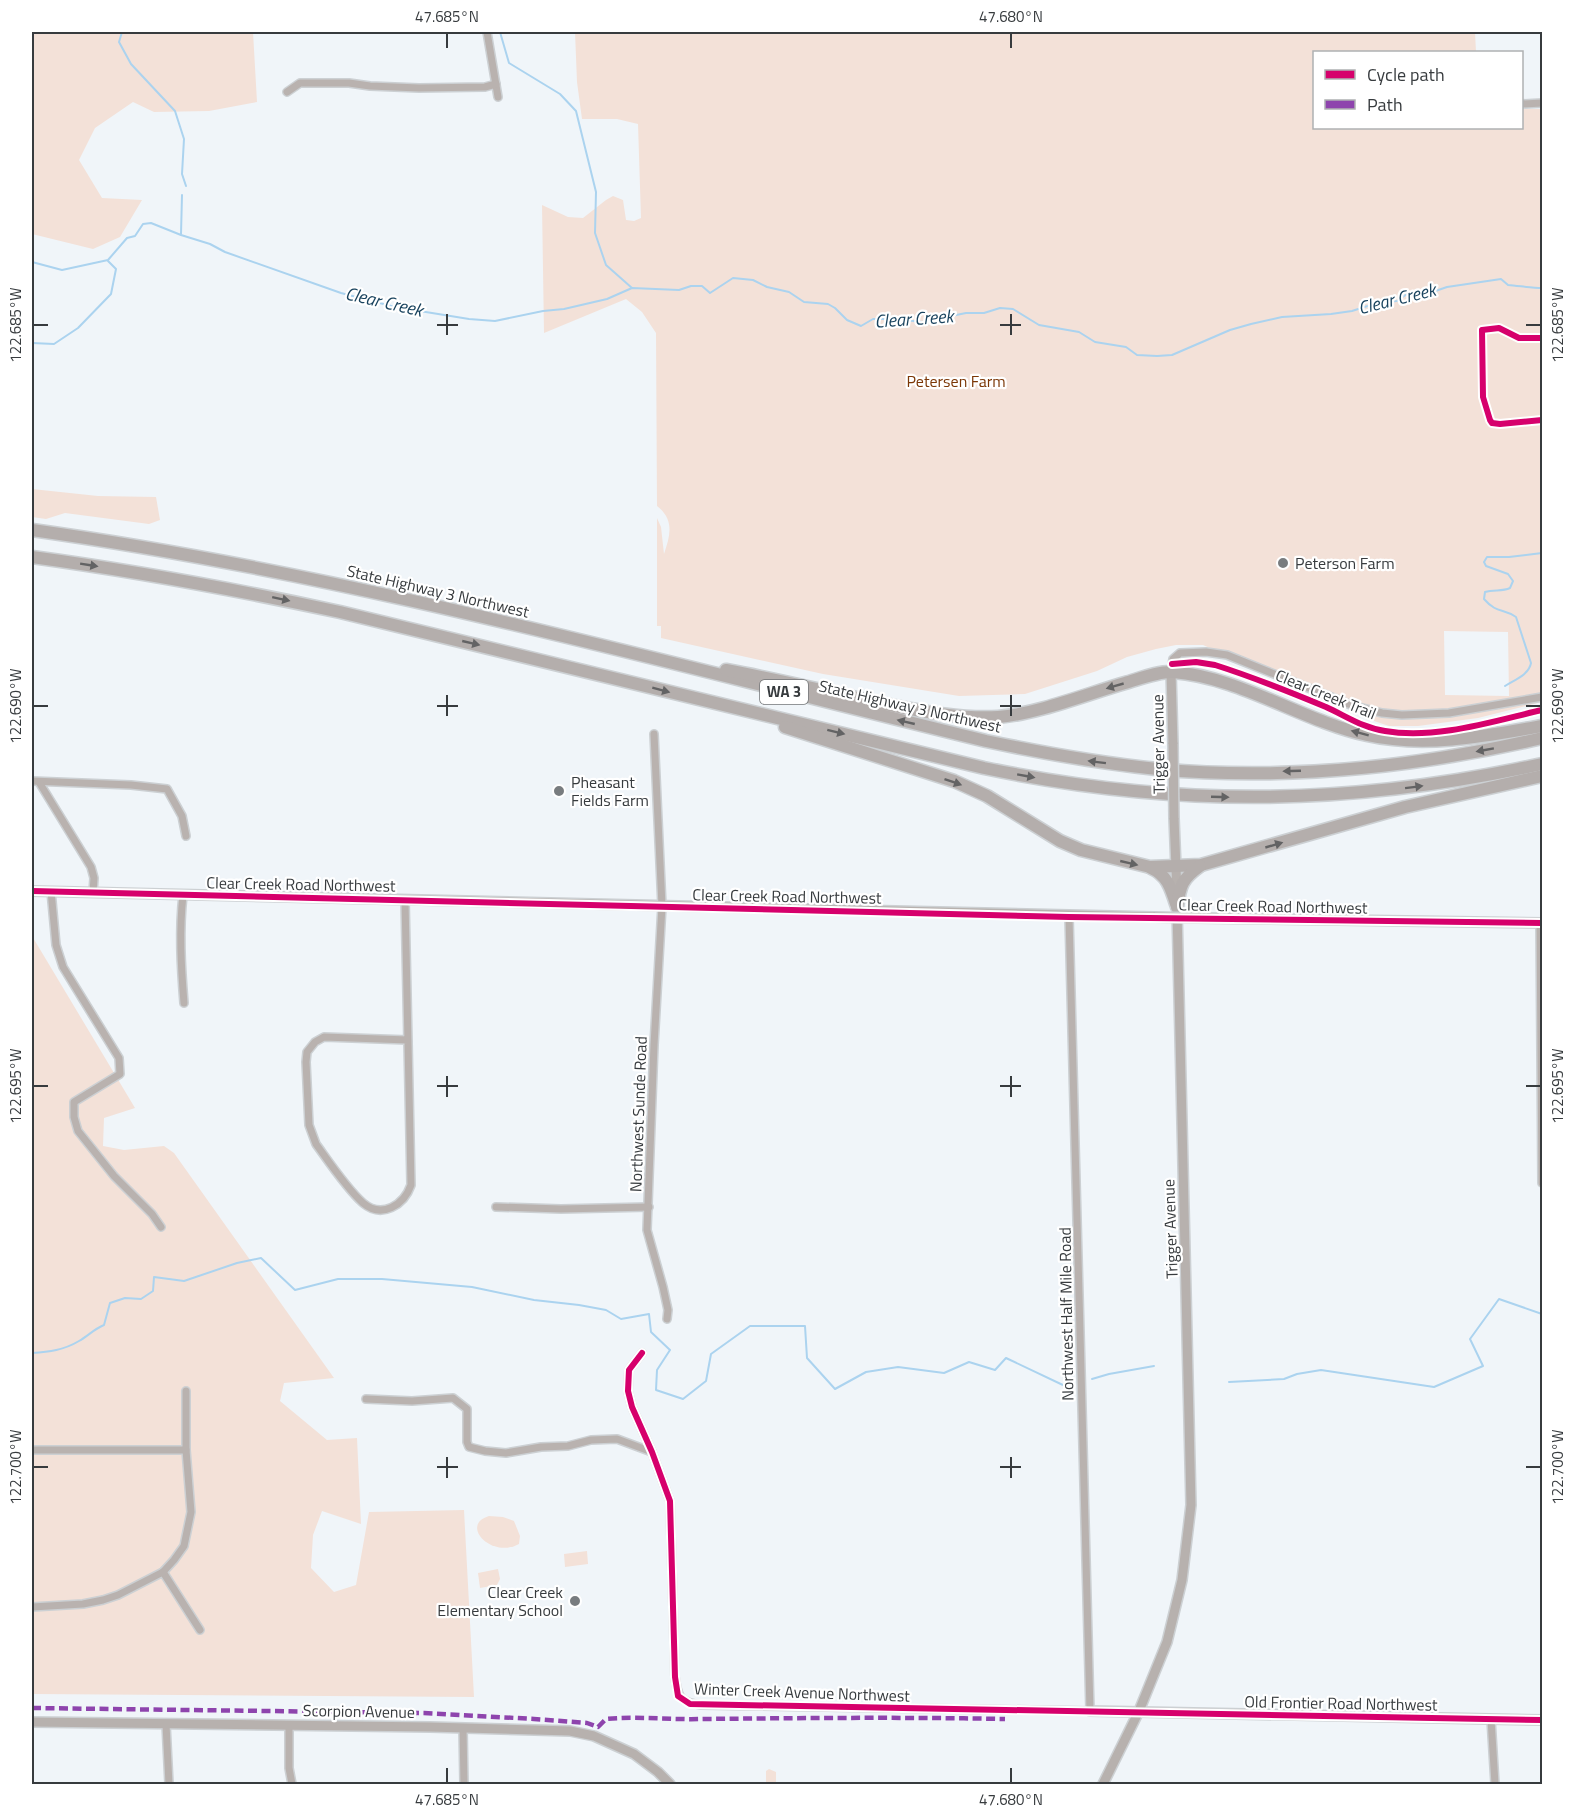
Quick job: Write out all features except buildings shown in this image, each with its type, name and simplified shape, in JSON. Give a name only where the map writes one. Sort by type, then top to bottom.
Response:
[{"type":"highway","name":"State Highway 3 Northwest","points":[[32,530],[209,558],[370,591],[1051,755],[1159,769],[1259,772],[1354,768],[1431,760],[1542,738]]},
{"type":"highway","name":"WA 3","points":[[32,557],[133,572],[374,619],[1020,776],[1089,787],[1187,796],[1258,798],[1363,793],[1462,780],[1542,764]]},
{"type":"highway","points":[[663,661],[748,674],[931,713],[987,717],[1016,715],[1171,672],[1223,683],[1348,729],[1395,740],[1428,741],[1542,726]]},
{"type":"highway","points":[[718,703],[828,742],[954,781],[987,796],[1060,841],[1098,856],[1150,867],[1176,868],[1201,865],[1405,807],[1542,776]]},
{"type":"highway","points":[[1177,907],[1183,881],[1188,874],[1201,865]]},
{"type":"highway","points":[[1150,867],[1166,879],[1177,907]]},
{"type":"main road","name":"Trigger Avenue","points":[[1105,1785],[1167,1642],[1185,1559],[1191,1505],[1171,672]]},
{"type":"main road","name":"Clear Creek Road Northwest","points":[[32,891],[1069,916],[1541,923]]},
{"type":"main road","name":"Winter Creek Avenue Northwest","points":[[1090,1711],[1139,1711]]},
{"type":"main road","name":"Old Frontier Road Northwest","points":[[1139,1711],[1307,1717],[1542,1720]]},
{"type":"main road","name":"Scorpion Avenue","points":[[32,1722],[570,1731],[594,1737],[634,1754],[658,1772],[670,1785]]},
{"type":"street","points":[[487,32],[498,97]]},
{"type":"street","points":[[287,92],[300,83],[350,83],[419,88],[485,87],[496,84]]},
{"type":"street","points":[[1523,104],[1542,103]]},
{"type":"street","points":[[1171,672],[1173,659],[1180,653],[1206,652],[1227,655],[1352,705],[1392,714],[1429,714],[1471,710],[1542,697]]},
{"type":"street","name":"Northwest Sunde Road","points":[[654,734],[662,906],[647,1230],[663,1287],[668,1310],[667,1319]]},
{"type":"street","points":[[35,781],[131,785],[167,789],[182,816],[186,836]]},
{"type":"street","points":[[35,781],[91,867],[94,878],[93,892]]},
{"type":"street","points":[[51,891],[56,945],[63,967],[119,1058],[120,1074],[74,1102],[74,1117],[78,1131],[114,1176],[152,1214],[161,1227]]},
{"type":"street","points":[[183,895],[180,942],[184,1003]]},
{"type":"street","points":[[405,900],[408,1040],[411,1185],[408,1195],[400,1204],[393,1208],[376,1209],[362,1202],[316,1144],[311,1134],[306,1071],[307,1052],[315,1042],[324,1037],[408,1040]]},
{"type":"street","name":"Northwest Half Mile Road","points":[[1069,916],[1090,1711]]},
{"type":"street","points":[[1541,923],[1542,1183]]},
{"type":"street","points":[[496,1207],[561,1209],[649,1207]]},
{"type":"street","name":"Winter Creek Avenue Northwest","points":[[642,1353],[630,1370],[628,1391],[632,1407],[670,1501],[675,1677],[678,1696],[683,1700],[690,1704],[701,1705],[1090,1711]]},
{"type":"street","points":[[32,1607],[83,1604],[118,1595],[163,1572],[184,1546],[189,1531],[191,1512],[186,1450],[186,1391]]},
{"type":"street","points":[[366,1399],[412,1401],[453,1398],[467,1409],[466,1443],[469,1447],[481,1450],[506,1453],[541,1447],[568,1446],[591,1440],[617,1439],[652,1452]]},
{"type":"street","points":[[32,1450],[186,1450]]},
{"type":"street","points":[[163,1572],[200,1630]]},
{"type":"street","points":[[1491,1719],[1495,1785]]},
{"type":"street","points":[[166,1724],[169,1785]]},
{"type":"street","points":[[289,1725],[289,1768],[292,1785]]},
{"type":"street","points":[[463,1728],[464,1785]]},
{"type":"green space","points":[[32,32],[253,32],[257,102],[209,111],[154,112],[133,102],[95,128],[79,160],[102,198],[142,200],[120,237],[93,249],[32,234]]},
{"type":"green space","name":"Petersen Farm","points":[[575,32],[1475,32],[1476,51],[1313,51],[1313,129],[1523,129],[1523,109],[1542,109],[1542,702],[1478,718],[1418,726],[1389,726],[1365,718],[1366,711],[1203,645],[1176,645],[1156,649],[1127,657],[1097,671],[1025,694],[959,696],[823,674],[661,638],[661,626],[657,626],[657,518],[661,527],[664,554],[670,528],[667,517],[657,506],[656,333],[642,312],[626,299],[544,333],[542,205],[568,217],[583,218],[613,196],[623,200],[626,220],[634,221],[641,218],[638,124],[617,119],[582,119],[577,82]],"holes":[[[1444,631],[1508,632],[1509,696],[1445,695]]]},
{"type":"green space","points":[[32,489],[98,496],[156,497],[160,520],[149,524],[65,513],[46,519],[32,517]]},
{"type":"green space","points":[[32,936],[135,1108],[104,1118],[103,1146],[124,1150],[164,1146],[174,1153],[334,1378],[284,1383],[280,1401],[327,1440],[357,1438],[361,1524],[322,1511],[313,1535],[311,1568],[334,1592],[356,1585],[369,1512],[464,1510],[474,1697],[32,1694]]},
{"type":"green space","points":[[489,1516],[514,1521],[520,1536],[519,1544],[499,1547],[483,1539],[478,1533],[477,1526],[481,1520]]},
{"type":"green space","points":[[587,1551],[588,1564],[565,1567],[564,1554]]},
{"type":"green space","points":[[498,1569],[500,1579],[497,1585],[480,1588],[478,1573]]},
{"type":"green space","points":[[769,1769],[776,1772],[776,1784],[766,1784],[766,1771]]},
{"type":"waterway","points":[[122,32],[119,42],[131,64],[175,111],[184,139],[182,174],[186,186]]},
{"type":"waterway","points":[[500,32],[509,63],[560,94],[576,111],[596,192],[595,233],[606,265],[632,288]]},
{"type":"waterway","points":[[181,234],[182,195]]},
{"type":"waterway","name":"Clear Creek","points":[[32,262],[62,270],[108,260],[127,238],[135,236],[143,224],[151,223],[341,293],[395,307],[469,319],[495,321],[564,309],[607,299],[632,288],[679,290],[691,286],[702,286],[710,293],[733,278],[753,280],[767,287],[789,292],[804,302],[828,304],[847,320],[861,326],[873,319],[922,322],[966,313],[984,313],[1000,308],[1013,309],[1039,325],[1079,332],[1095,342],[1126,347],[1137,355],[1157,356],[1172,355],[1230,330],[1251,324],[1282,317],[1352,311],[1377,303],[1397,301],[1407,294],[1421,296],[1447,287],[1501,279],[1508,285],[1542,288]]},
{"type":"waterway","points":[[32,343],[54,344],[78,328],[111,294],[116,269],[108,261]]},
{"type":"waterway","points":[[1505,686],[1524,674],[1531,663],[1516,617],[1496,609],[1484,599],[1485,592],[1510,588],[1513,581],[1508,574],[1486,566],[1484,562],[1487,557],[1542,553]]},
{"type":"waterway","points":[[32,1353],[62,1348],[82,1339],[104,1325],[110,1303],[125,1298],[141,1299],[153,1291],[154,1277],[184,1281],[237,1263],[261,1258],[295,1290],[338,1279],[382,1279],[472,1287],[534,1300],[606,1310],[621,1319],[649,1314],[651,1332],[670,1350],[657,1370],[656,1390],[683,1399],[706,1381],[711,1354],[750,1326],[805,1326],[807,1358],[835,1389],[866,1372],[898,1367],[944,1373],[969,1362],[995,1370],[1006,1358],[1065,1386]]},
{"type":"waterway","points":[[1229,1382],[1284,1379],[1321,1370],[1434,1387],[1483,1366],[1470,1339],[1499,1299],[1542,1314]]},
{"type":"waterway","points":[[1092,1379],[1154,1366]]},
{"type":"marked path","points":[[32,1708],[424,1713],[587,1723],[598,1727],[606,1719],[630,1718],[1005,1719]]},
{"type":"cycle path","points":[[1542,338],[1519,338],[1499,328],[1482,330],[1483,397],[1490,420],[1492,423],[1500,424],[1542,420]]},
{"type":"cycle path","name":"Clear Creek Trail","points":[[1172,664],[1196,662],[1215,665],[1385,731],[1404,733],[1444,731],[1542,710]]},
{"type":"cycle path","points":[[32,891],[1069,917],[1542,923]]},
{"type":"cycle path","points":[[642,1353],[629,1370],[628,1391],[632,1407],[670,1501],[675,1677],[678,1696],[690,1704],[1542,1720]]},
{"type":"place","name":"Peterson Farm","points":[[1283,563]]},
{"type":"place","name":"Pheasant Fields Farm","points":[[559,791]]},
{"type":"place","name":"Clear Creek Elementary School","points":[[575,1601]]}]
